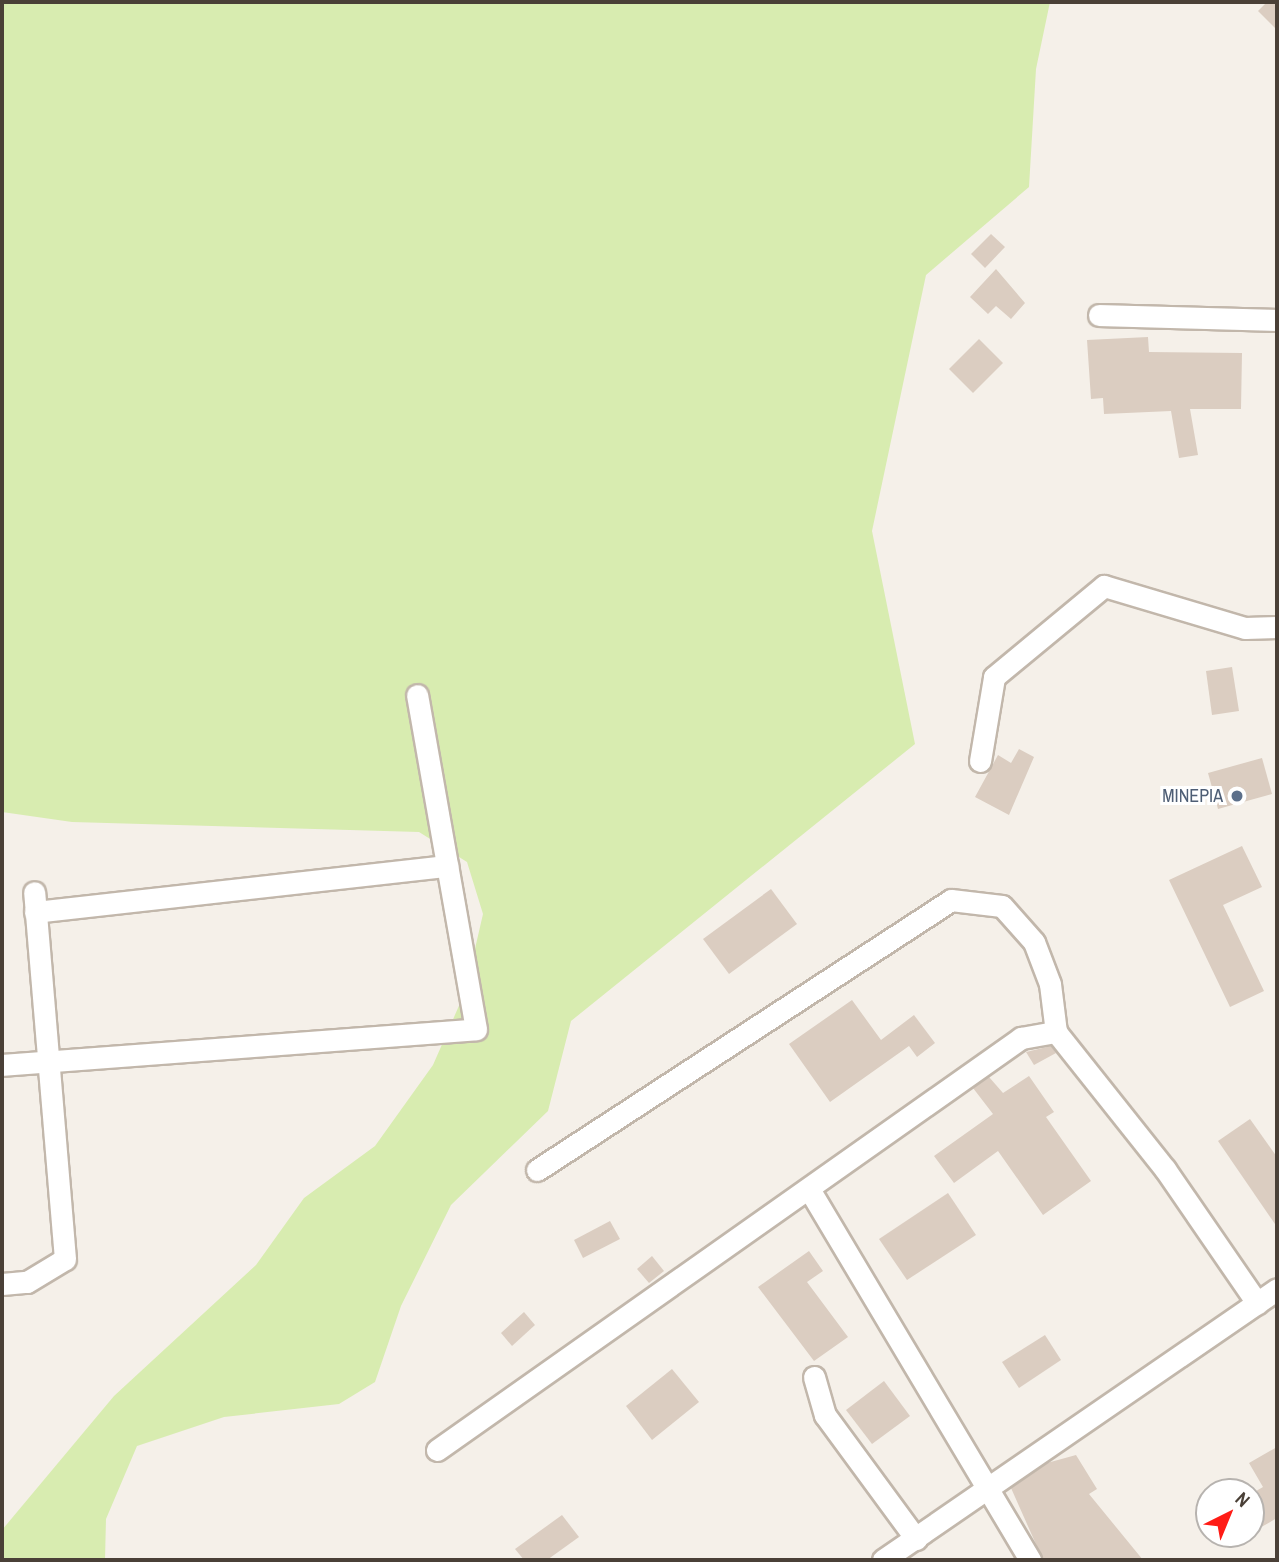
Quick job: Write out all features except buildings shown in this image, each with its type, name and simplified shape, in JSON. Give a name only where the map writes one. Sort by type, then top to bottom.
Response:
[{"type":"street","points":[[1100,315],[1277,320]]},
{"type":"street","points":[[980,761],[994,677],[1104,586],[1245,628],[1277,627]]},
{"type":"street","points":[[2,1065],[44,1064],[476,1029],[417,695]]},
{"type":"street","points":[[2,1284],[27,1282],[65,1259],[44,1064],[35,902],[447,866]]},
{"type":"street","points":[[537,1170],[951,900],[1002,906],[1034,942],[1050,984],[1056,1032],[1165,1169],[1257,1303]]},
{"type":"street","points":[[437,1450],[1021,1038],[1056,1032]]},
{"type":"street","points":[[809,1189],[1030,1560]]},
{"type":"street","points":[[883,1560],[1277,1289]]},
{"type":"street","points":[[814,1377],[825,1415],[916,1539]]},
{"type":"green space","points":[[2,2],[1050,2],[1036,69],[1029,187],[926,275],[872,531],[915,744],[571,1021],[548,1111],[451,1205],[401,1306],[375,1382],[339,1404],[224,1417],[137,1446],[106,1519],[105,1560],[2,1560],[2,1530],[114,1396],[256,1265],[304,1198],[375,1146],[433,1065],[465,992],[483,914],[467,862],[419,832],[72,822],[2,812]]},
{"type":"place","name":"MINEPIA","points":[[1237,796]]}]
